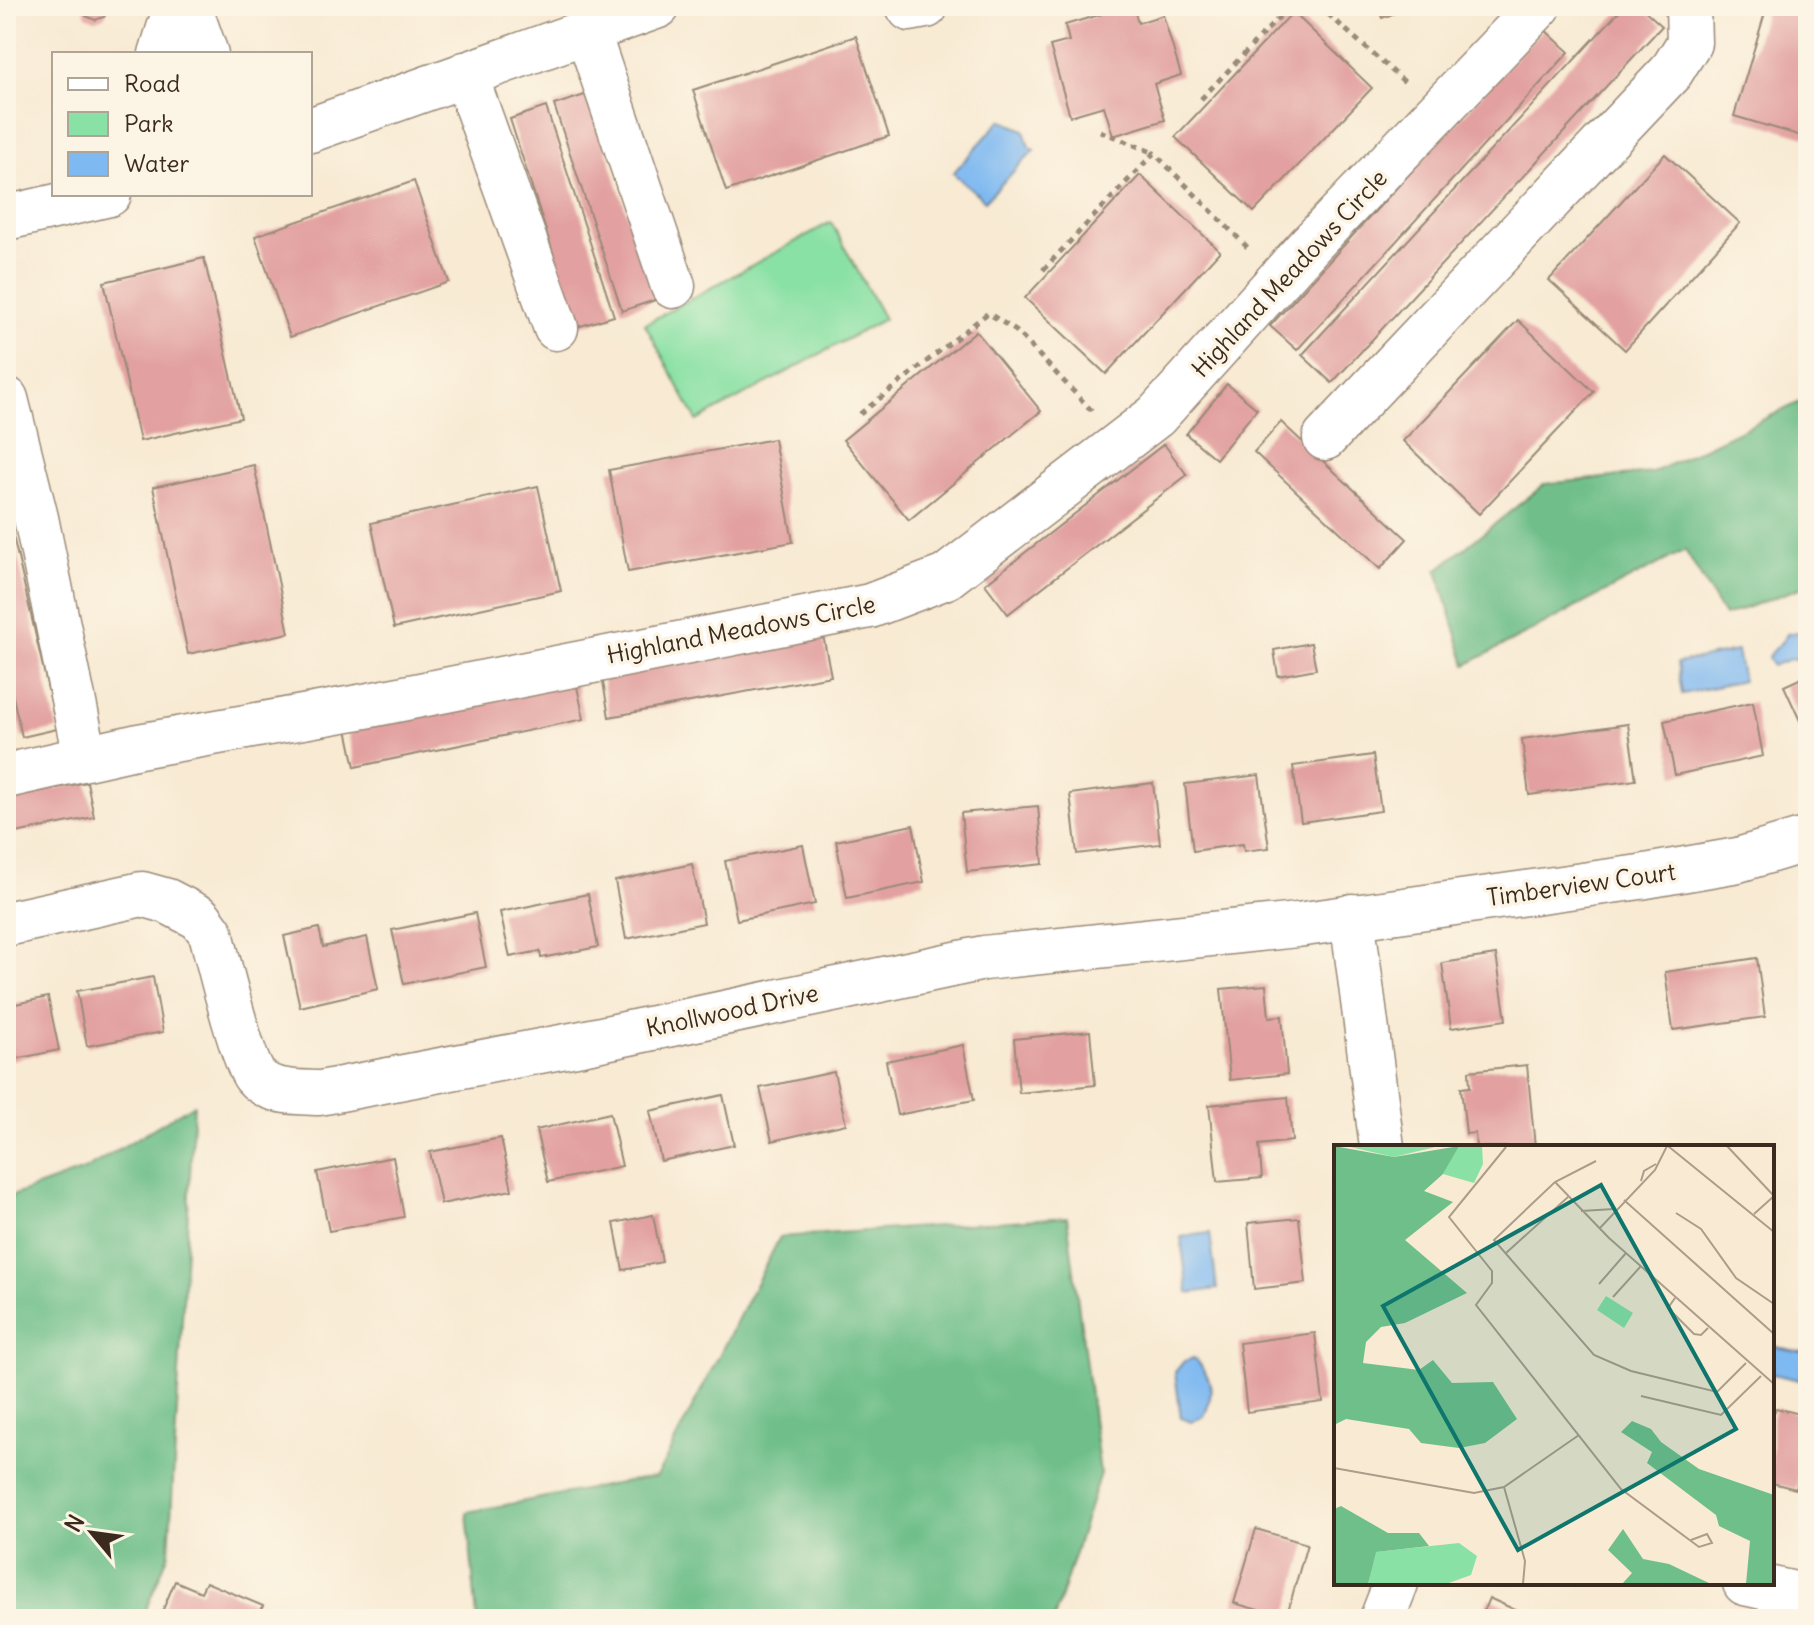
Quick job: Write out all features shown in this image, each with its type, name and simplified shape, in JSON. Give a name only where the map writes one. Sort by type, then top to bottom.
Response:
[{"type":"street","points":[[162,52],[176,6]]},
{"type":"street","points":[[189,6],[205,52]]},
{"type":"street","points":[[312,129],[658,6]]},
{"type":"street","points":[[908,6],[910,9],[926,6]]},
{"type":"street","name":"Highland Meadows Circle","points":[[6,776],[85,757],[365,706],[870,606],[946,577],[1156,416],[1279,279],[1539,6]]},
{"type":"street","points":[[1325,438],[1671,72],[1689,43],[1688,6]]},
{"type":"street","points":[[587,30],[673,286]]},
{"type":"street","points":[[465,74],[556,328]]},
{"type":"street","points":[[6,218],[93,196]]},
{"type":"street","points":[[6,399],[36,518],[85,757]]},
{"type":"street","name":"Timberview Court","points":[[1352,916],[1654,875],[1738,860],[1808,839]]},
{"type":"street","name":"Knollwood Drive","points":[[6,924],[142,894],[167,901],[200,918],[211,933],[246,1056],[255,1076],[287,1092],[320,1093],[582,1043],[984,958],[1352,916]]},
{"type":"street","points":[[1352,916],[1382,1145]]},
{"type":"street","points":[[1382,1619],[1395,1585]]},
{"type":"street","points":[[1754,1585],[1808,1597]]},
{"type":"path","points":[[1201,99],[1290,6]]},
{"type":"path","points":[[1319,6],[1439,112]]},
{"type":"path","points":[[1100,131],[1154,153],[1279,279]]},
{"type":"path","points":[[1043,270],[1154,153]]},
{"type":"path","points":[[860,414],[988,313],[1016,331],[1123,443]]},
{"type":"green space","points":[[831,222],[884,319],[697,421],[645,324]]},
{"type":"green space","points":[[1808,398],[1808,585],[1724,616],[1685,550],[1466,665],[1437,570],[1545,484],[1652,473]]},
{"type":"green space","points":[[194,1104],[169,1553],[142,1619],[6,1619],[6,1198],[84,1170]]},
{"type":"green space","points":[[1067,1217],[1100,1473],[1054,1619],[477,1619],[467,1512],[657,1476],[780,1237]]},
{"type":"water","points":[[1001,120],[1024,130],[1029,147],[1034,150],[985,201],[953,173]]},
{"type":"water","points":[[1808,632],[1808,658],[1790,659],[1772,666],[1768,657],[1770,654],[1787,634]]},
{"type":"water","points":[[1737,651],[1743,681],[1682,694],[1677,663]]},
{"type":"water","points":[[1210,1233],[1217,1289],[1188,1293],[1181,1237]]},
{"type":"water","points":[[1774,1346],[1807,1353],[1800,1380],[1774,1374]]},
{"type":"water","points":[[1194,1358],[1208,1378],[1211,1392],[1204,1416],[1191,1422],[1181,1418],[1175,1372],[1184,1361]]},
{"type":"building","points":[[83,6],[107,6],[108,9],[104,17],[95,20],[86,16]]},
{"type":"building","points":[[1133,6],[1138,23],[1163,15],[1181,75],[1154,84],[1165,120],[1113,136],[1104,106],[1070,116],[1050,46],[1069,41],[1065,25]]},
{"type":"building","points":[[1378,6],[1414,6],[1382,18]]},
{"type":"building","points":[[1624,6],[1640,6],[1662,26],[1332,383],[1302,355]]},
{"type":"building","points":[[1767,6],[1808,6],[1808,138],[1734,116]]},
{"type":"building","points":[[1293,12],[1372,88],[1254,212],[1175,137]]},
{"type":"building","points":[[1543,28],[1569,52],[1297,350],[1270,326]]},
{"type":"building","points":[[856,36],[889,136],[726,191],[693,90]]},
{"type":"building","points":[[588,94],[655,300],[622,311],[554,105]]},
{"type":"building","points":[[546,107],[614,316],[577,327],[510,119]]},
{"type":"building","points":[[1665,154],[1740,223],[1625,350],[1549,280]]},
{"type":"building","points":[[1140,175],[1220,251],[1106,374],[1025,298]]},
{"type":"building","points":[[414,181],[449,282],[290,337],[255,236]]},
{"type":"building","points":[[204,258],[241,418],[140,441],[104,282]]},
{"type":"building","points":[[1518,320],[1594,392],[1479,514],[1403,441]]},
{"type":"building","points":[[976,331],[1041,411],[909,520],[843,440]]},
{"type":"building","points":[[1227,384],[1257,409],[1216,459],[1186,434]]},
{"type":"building","points":[[1281,422],[1407,539],[1380,569],[1254,452]]},
{"type":"building","points":[[774,439],[793,542],[628,572],[609,470]]},
{"type":"building","points":[[1164,444],[1187,475],[1008,614],[985,584]]},
{"type":"building","points":[[254,465],[289,633],[188,654],[153,487]]},
{"type":"building","points":[[538,486],[561,591],[394,628],[371,523]]},
{"type":"building","points":[[6,505],[57,729],[22,737],[6,666]]},
{"type":"building","points":[[823,635],[831,676],[609,717],[602,676]]},
{"type":"building","points":[[1311,643],[1316,669],[1278,676],[1274,650]]},
{"type":"building","points":[[1808,675],[1808,738],[1784,686]]},
{"type":"building","points":[[576,682],[584,719],[355,767],[347,729]]},
{"type":"building","points":[[1753,702],[1763,756],[1675,775],[1664,721]]},
{"type":"building","points":[[1628,724],[1636,780],[1529,795],[1522,739]]},
{"type":"building","points":[[1373,755],[1381,811],[1301,822],[1293,766]]},
{"type":"building","points":[[1259,775],[1269,848],[1244,851],[1243,844],[1193,851],[1185,784]]},
{"type":"building","points":[[87,782],[94,817],[6,835],[6,798]]},
{"type":"building","points":[[1153,783],[1160,844],[1077,854],[1070,794]]},
{"type":"building","points":[[1038,806],[1043,864],[967,872],[961,813]]},
{"type":"building","points":[[913,825],[924,882],[847,898],[836,841]]},
{"type":"building","points":[[803,845],[815,904],[737,920],[725,861]]},
{"type":"building","points":[[692,864],[704,923],[626,939],[615,881]]},
{"type":"building","points":[[588,894],[598,947],[541,958],[540,951],[510,957],[500,912]]},
{"type":"building","points":[[475,913],[486,967],[404,984],[392,930]]},
{"type":"building","points":[[319,928],[323,947],[367,937],[378,989],[300,1007],[284,936]]},
{"type":"building","points":[[1496,955],[1506,1020],[1451,1028],[1442,963]]},
{"type":"building","points":[[1757,958],[1765,1017],[1673,1030],[1665,972]]},
{"type":"building","points":[[153,977],[163,1032],[87,1046],[77,991]]},
{"type":"building","points":[[1266,985],[1269,1017],[1282,1016],[1287,1074],[1230,1080],[1221,989]]},
{"type":"building","points":[[48,997],[59,1050],[6,1061],[6,1006]]},
{"type":"building","points":[[1090,1031],[1095,1085],[1019,1093],[1014,1039]]},
{"type":"building","points":[[963,1045],[974,1100],[897,1115],[886,1061]]},
{"type":"building","points":[[1527,1065],[1535,1145],[1476,1145],[1475,1133],[1466,1134],[1461,1088],[1470,1087],[1469,1071]]},
{"type":"building","points":[[834,1072],[846,1124],[772,1141],[760,1088]]},
{"type":"building","points":[[723,1095],[734,1145],[661,1161],[650,1111]]},
{"type":"building","points":[[1288,1097],[1292,1141],[1259,1145],[1262,1178],[1217,1182],[1209,1105]]},
{"type":"building","points":[[610,1113],[622,1166],[548,1182],[536,1130]]},
{"type":"building","points":[[501,1138],[512,1190],[441,1204],[430,1152]]},
{"type":"building","points":[[393,1157],[404,1217],[329,1231],[317,1172]]},
{"type":"building","points":[[653,1215],[662,1262],[623,1270],[614,1223]]},
{"type":"building","points":[[1299,1218],[1306,1283],[1254,1289],[1248,1223]]},
{"type":"building","points":[[1315,1333],[1323,1402],[1247,1412],[1239,1343]]},
{"type":"building","points":[[1776,1408],[1808,1416],[1808,1440],[1796,1489],[1774,1484]]},
{"type":"building","points":[[1256,1529],[1307,1544],[1286,1618],[1234,1603]]},
{"type":"building","points":[[175,1581],[201,1592],[206,1582],[263,1606],[257,1619],[159,1619]]},
{"type":"building","points":[[1489,1598],[1522,1613],[1537,1619],[1480,1619]]}]
